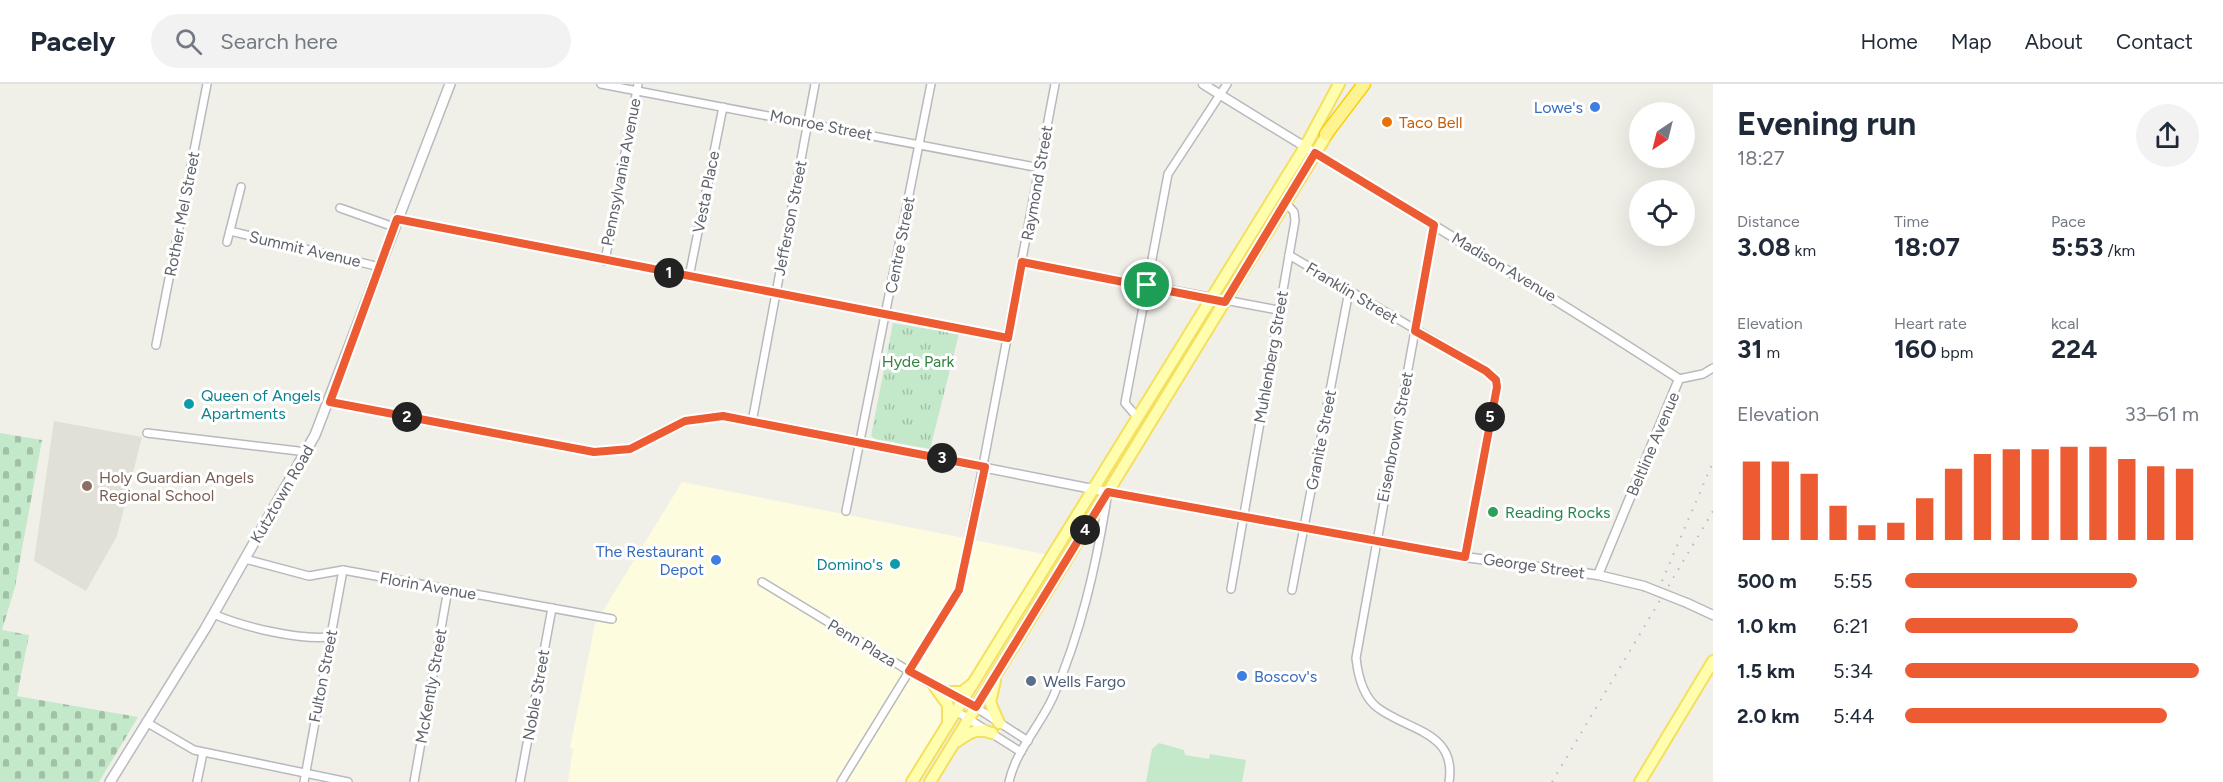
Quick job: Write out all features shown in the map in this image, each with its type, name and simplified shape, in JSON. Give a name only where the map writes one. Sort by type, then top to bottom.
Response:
[{"type":"highway","points":[[1326,134],[1364,84]]},
{"type":"main road","name":"Kutztown Road","points":[[110,782],[213,615],[307,452],[330,402],[395,223],[450,84]]},
{"type":"main road","points":[[912,782],[1305,147],[1339,84]]},
{"type":"main road","points":[[930,782],[1358,84]]},
{"type":"main road","points":[[1640,782],[1713,661]]},
{"type":"main road","points":[[997,674],[990,702],[999,723]]},
{"type":"main road","points":[[947,692],[962,692],[977,678]]},
{"type":"main road","points":[[935,687],[948,705],[948,725]]},
{"type":"main road","points":[[951,746],[974,731],[983,729],[992,734]]},
{"type":"street","name":"Rother Mel Street","points":[[156,345],[207,84]]},
{"type":"street","name":"Monroe Street","points":[[601,84],[637,87],[1040,168]]},
{"type":"street","name":"Jefferson Street","points":[[752,422],[815,84]]},
{"type":"street","name":"Centre Street","points":[[846,511],[931,84]]},
{"type":"street","name":"Raymond Street","points":[[841,782],[959,590],[985,467],[1055,84]]},
{"type":"street","name":"Madison Avenue","points":[[1203,84],[1558,300],[1680,379]]},
{"type":"street","points":[[1137,417],[1125,403],[1170,169],[1227,84]]},
{"type":"street","name":"Pennsylvania Avenue","points":[[604,261],[637,87]]},
{"type":"street","name":"Vesta Place","points":[[690,277],[723,106]]},
{"type":"street","points":[[227,242],[241,187]]},
{"type":"street","name":"Muhlenberg Street","points":[[1231,589],[1296,216],[1285,202]]},
{"type":"street","points":[[340,208],[395,223],[1008,338]]},
{"type":"street","name":"Eisenbrown Street","points":[[1434,225],[1356,649],[1358,674],[1365,692],[1377,707],[1430,735],[1445,750],[1450,763],[1449,782]]},
{"type":"street","name":"Summit Avenue","points":[[230,231],[380,267]]},
{"type":"street","name":"Franklin Street","points":[[1289,255],[1486,371],[1496,380],[1497,387],[1465,557]]},
{"type":"street","points":[[1022,262],[1225,302],[1278,310]]},
{"type":"street","name":"Granite Street","points":[[1292,590],[1349,291]]},
{"type":"street","name":"Beltline Avenue","points":[[1598,575],[1680,379],[1703,374],[1713,368]]},
{"type":"street","name":"George Street","points":[[330,402],[594,452],[618,451],[641,446],[673,427],[696,418],[723,416],[1108,492],[1465,557],[1598,575],[1644,586],[1713,615]]},
{"type":"street","points":[[147,433],[307,452]]},
{"type":"street","points":[[1009,782],[1020,752],[1052,699],[1090,592],[1108,492]]},
{"type":"street","name":"Florin Avenue","points":[[245,559],[309,576],[343,570],[612,619]]},
{"type":"street","name":"Fulton Street","points":[[304,778],[343,570]]},
{"type":"street","name":"Penn Plaza","points":[[762,582],[935,687],[976,707],[1028,741]]},
{"type":"street","name":"McKently Street","points":[[414,782],[448,589]]},
{"type":"street","name":"Noble Street","points":[[520,782],[552,608]]},
{"type":"street","points":[[213,615],[240,624],[310,637],[330,637]]},
{"type":"street","points":[[957,711],[1020,752]]},
{"type":"street","points":[[146,722],[188,748],[203,753],[304,778],[348,782]]},
{"type":"street","points":[[197,782],[203,753]]},
{"type":"shaded area","name":"Holy Guardian Angels Regional School","points":[[54,421],[142,437],[117,536],[86,591],[34,561]]},
{"type":"shaded area","points":[[682,482],[1049,555],[965,686],[953,697],[960,702],[946,717],[907,782],[568,782],[573,749],[570,748],[595,624]]},
{"type":"green space","name":"Hyde Park","points":[[893,323],[959,334],[930,449],[875,439],[871,436]]},
{"type":"green space","points":[[0,433],[42,440],[15,587],[2,630],[29,635],[17,696],[138,717],[99,782],[0,782]]},
{"type":"green space","points":[[1159,743],[1184,750],[1185,755],[1209,759],[1210,754],[1246,760],[1242,782],[1146,782],[1152,749]]},
{"type":"railway","points":[[1662,581],[1713,462]]},
{"type":"railway","points":[[1552,782],[1713,511]]},
{"type":"place","name":"Lowe's","points":[[1595,107]]},
{"type":"place","name":"Taco Bell","points":[[1387,122]]},
{"type":"place","name":"Queen of Angels Apartments","points":[[189,404]]},
{"type":"place","name":"Holy Guardian Angels Regional School","points":[[87,486]]},
{"type":"place","name":"Reading Rocks","points":[[1493,512]]},
{"type":"place","name":"The Restaurant Depot","points":[[716,560]]},
{"type":"place","name":"Domino's","points":[[895,564]]},
{"type":"place","name":"Boscov's","points":[[1242,676]]},
{"type":"place","name":"Wells Fargo","points":[[1031,681]]},
{"type":"route","points":[[1315,153],[1434,225],[1415,331],[1493,375],[1497,387],[1465,557],[1108,492],[976,707],[909,671],[959,590],[985,467],[723,416],[685,421],[641,446],[618,451],[594,452],[330,402],[397,219],[1008,338],[1022,262],[1147,285],[1225,302],[1315,153]]}]
